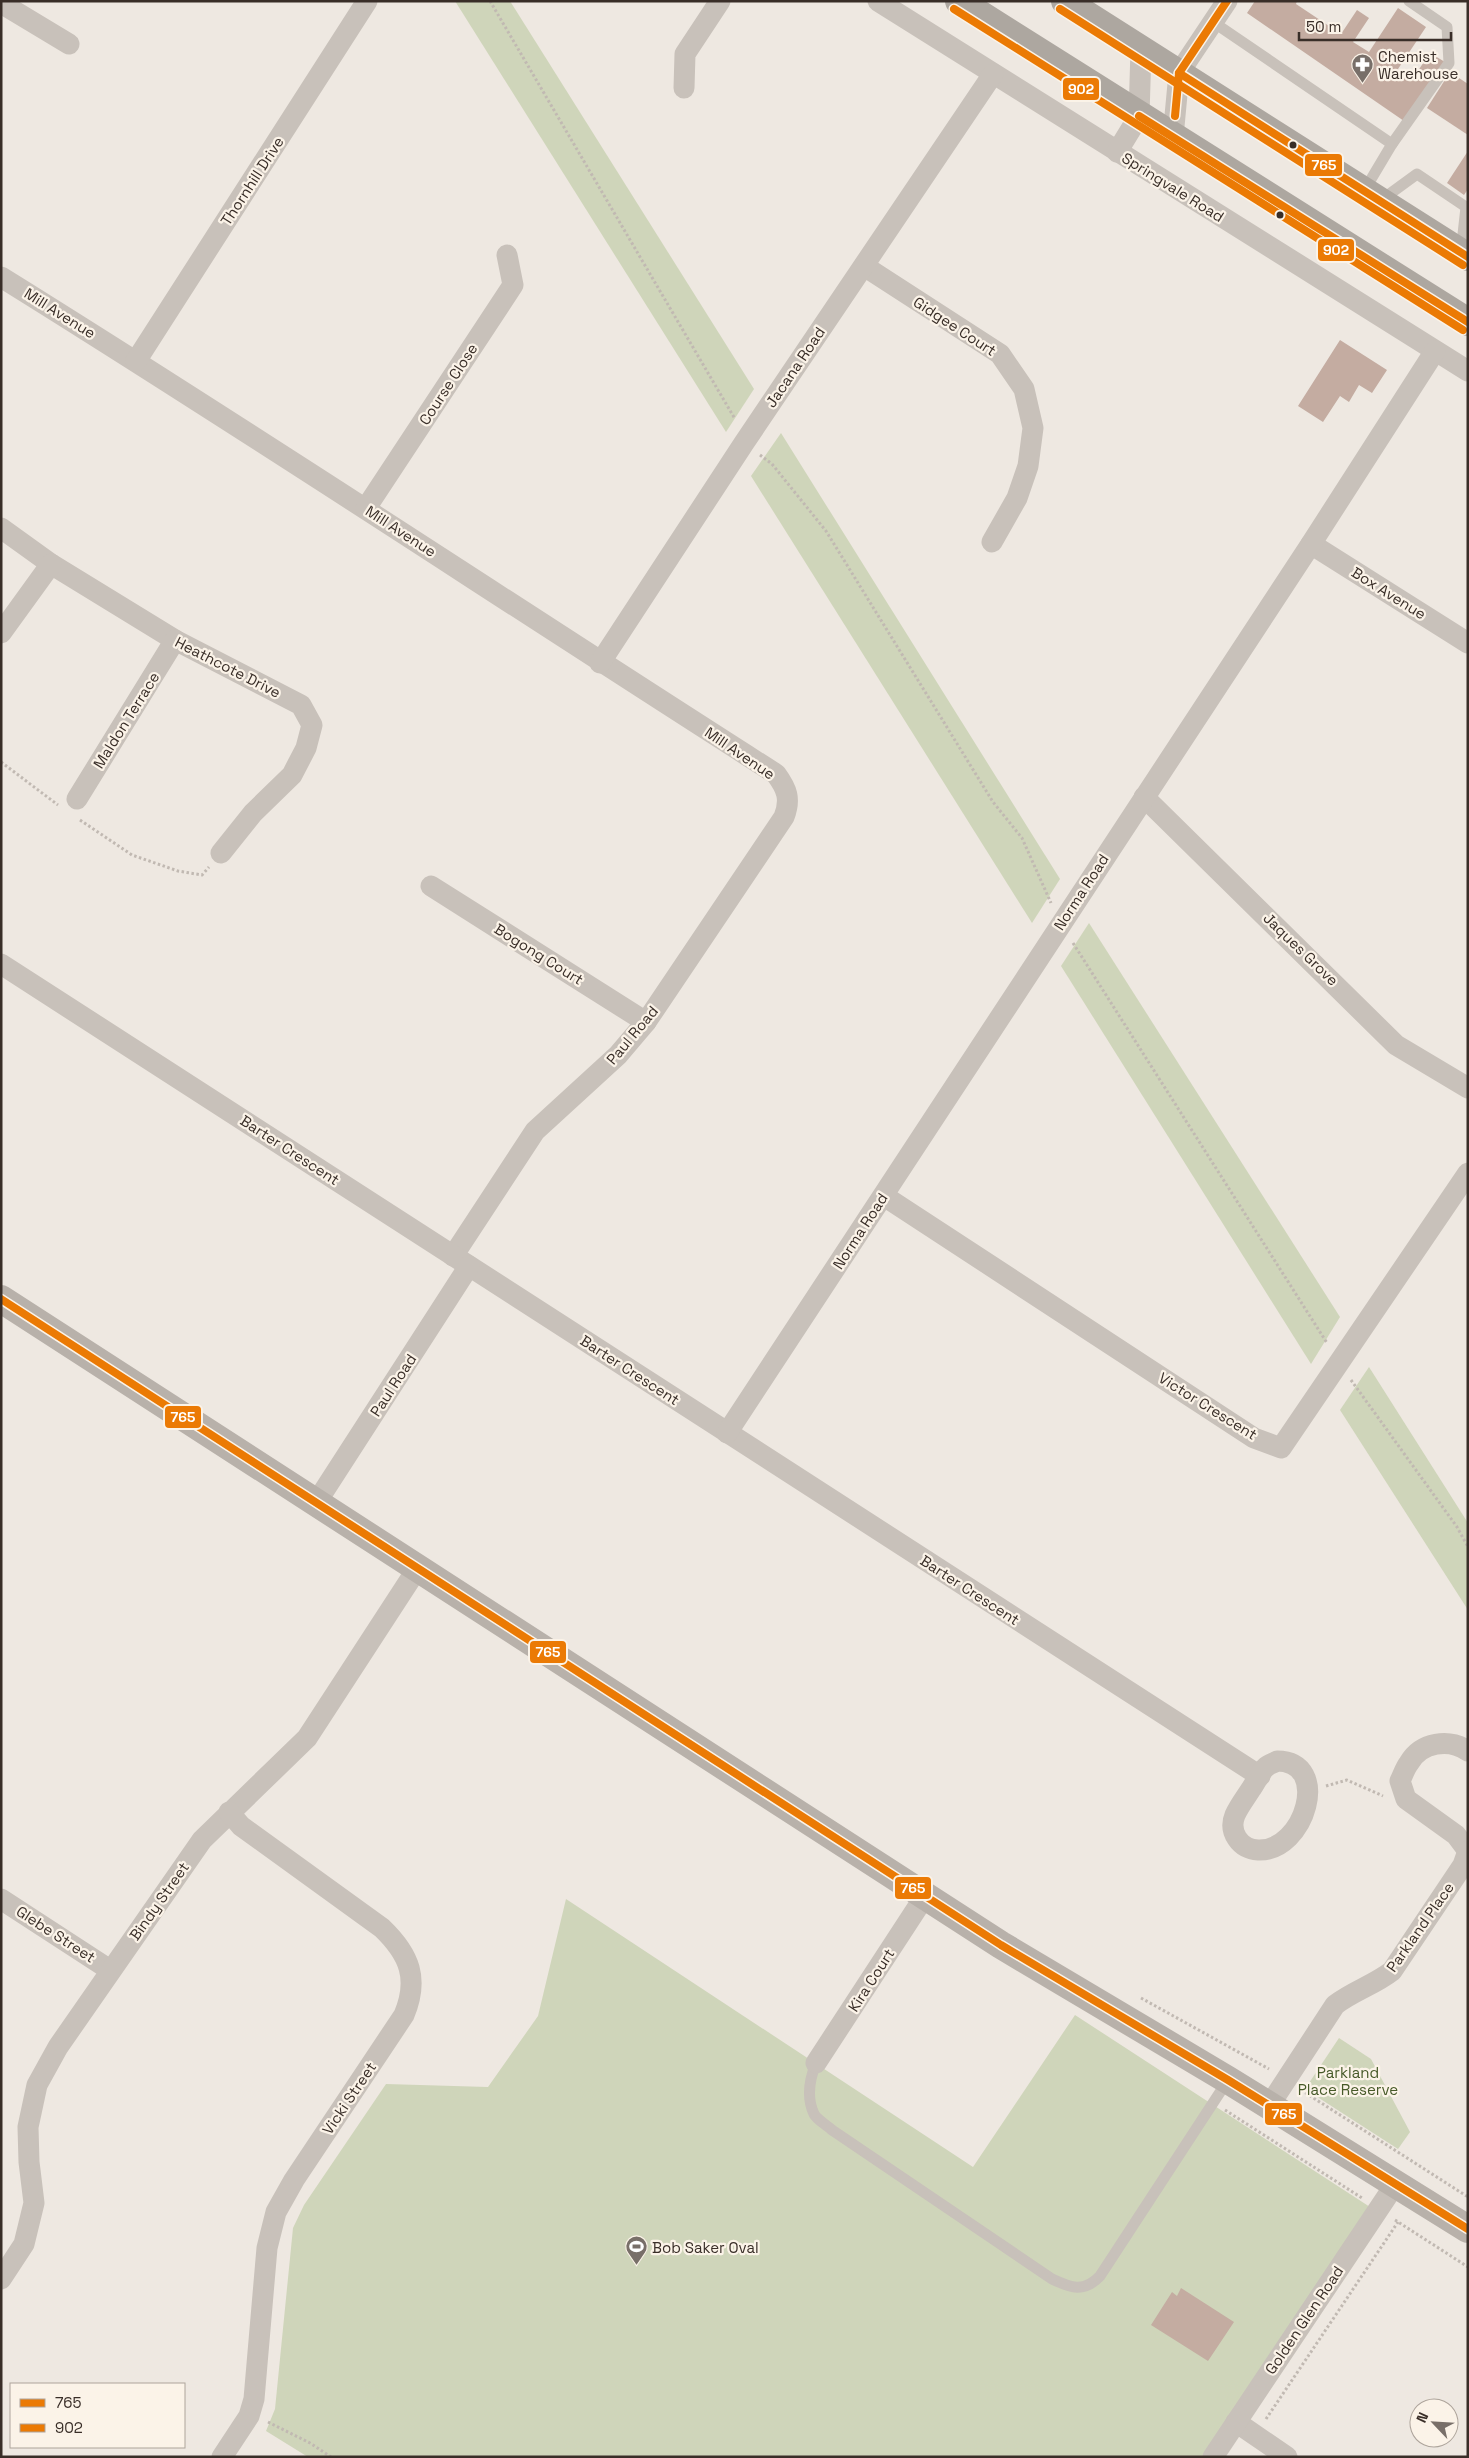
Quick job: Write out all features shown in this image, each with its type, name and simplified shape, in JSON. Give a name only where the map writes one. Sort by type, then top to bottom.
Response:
[{"type":"highway","points":[[959,1],[1468,322]]},
{"type":"highway","points":[[1065,1],[1464,255]]},
{"type":"main road","points":[[1,1299],[925,1896],[1221,2091],[1269,2106],[1468,2229]]},
{"type":"street","name":"Thornhill Drive","points":[[136,361],[367,1]]},
{"type":"street","points":[[684,88],[685,54],[720,1]]},
{"type":"street","name":"Springvale Road","points":[[878,1],[1468,371]]},
{"type":"street","points":[[1173,137],[1179,73],[1227,1]]},
{"type":"street","points":[[1,2],[69,44]]},
{"type":"street","points":[[1117,152],[1139,116],[1141,49]]},
{"type":"street","name":"Jacana Road","points":[[600,663],[744,443],[993,74]]},
{"type":"street","name":"Course Close","points":[[366,508],[513,285],[508,255]]},
{"type":"street","name":"Gidgee Court","points":[[864,266],[1000,354],[1024,389],[1033,428],[1028,466],[1017,498],[992,542]]},
{"type":"street","name":"Mill Avenue","points":[[1,277],[366,508],[600,663],[776,774],[785,787],[789,798]]},
{"type":"street","name":"Norma Road","points":[[727,1433],[1311,544],[1435,350]]},
{"type":"street","name":"Heathcote Drive","points":[[1,528],[51,564],[175,640],[302,705],[312,725],[306,748],[292,775],[253,813],[221,853]]},
{"type":"street","name":"Box Avenue","points":[[1311,544],[1468,643]]},
{"type":"street","points":[[1,634],[51,564]]},
{"type":"street","name":"Maldon Terrace","points":[[72,808],[175,640]]},
{"type":"street","name":"Jaques Grove","points":[[1144,796],[1396,1045],[1468,1088]]},
{"type":"street","name":"Paul Road","points":[[316,1504],[461,1261],[535,1131],[618,1055],[646,1022],[784,817],[789,798]]},
{"type":"street","name":"Bogong Court","points":[[431,886],[646,1022]]},
{"type":"street","name":"Barter Crescent","points":[[1,964],[1260,1776]]},
{"type":"street","name":"Victor Crescent","points":[[884,1196],[1254,1438],[1281,1448],[1468,1173]]},
{"type":"street","name":"Bindy Street","points":[[1,2279],[24,2244],[34,2203],[29,2162],[28,2127],[38,2085],[58,2047],[202,1840],[307,1738],[417,1569]]},
{"type":"street","points":[[1406,1799],[1400,1781],[1409,1761],[1426,1748],[1443,1742],[1457,1744],[1468,1751]]},
{"type":"street","points":[[1277,1761],[1287,1761],[1296,1766],[1304,1776],[1308,1792],[1304,1815],[1293,1833],[1279,1845],[1265,1850],[1250,1850],[1238,1842],[1233,1830],[1234,1816],[1260,1776],[1266,1766],[1277,1761]]},
{"type":"street","name":"Parkland Place","points":[[1269,2106],[1335,2005],[1350,1994],[1380,1980],[1392,1971],[1463,1865],[1468,1851],[1456,1835],[1406,1799]]},
{"type":"street","name":"Vicki Street","points":[[222,2457],[249,2416],[254,2399],[267,2248],[276,2212],[294,2180],[404,2015],[411,1999],[413,1984],[406,1958],[393,1938],[382,1928],[241,1826],[229,1812]]},
{"type":"street","name":"Kira Court","points":[[816,2063],[925,1896]]},
{"type":"street","name":"Glebe Street","points":[[1,1899],[110,1970]]},
{"type":"street","name":"Golden Glen Road","points":[[1213,2457],[1396,2183]]},
{"type":"street","points":[[1236,2422],[1287,2457]]},
{"type":"lane","points":[[1372,196],[1392,144],[1449,63],[1447,27],[1409,1]]},
{"type":"lane","points":[[1213,22],[1392,144]]},
{"type":"lane","points":[[1372,196],[1417,174],[1466,207],[1464,255]]},
{"type":"lane","points":[[816,2063],[810,2077],[810,2096],[815,2115],[832,2130],[1052,2279],[1067,2286],[1081,2288],[1092,2284],[1100,2276],[1221,2091]]},
{"type":"path","points":[[490,1],[732,413],[744,443],[772,464],[826,531],[992,802],[1022,838],[1060,924],[1339,1362],[1457,1527],[1468,1548]]},
{"type":"path","points":[[1,762],[34,789],[72,808],[132,855],[178,871],[202,875],[221,853]]},
{"type":"path","points":[[1308,1792],[1347,1780],[1390,1800],[1406,1799]]},
{"type":"path","points":[[1286,2080],[1468,2197]]},
{"type":"path","points":[[1221,2091],[1379,2209],[1468,2267]]},
{"type":"path","points":[[1255,2435],[1398,2222]]},
{"type":"path","points":[[249,2416],[277,2424],[331,2457]]},
{"type":"green space","points":[[455,1],[510,1],[754,389],[726,432]]},
{"type":"green space","points":[[781,433],[1060,879],[1032,923],[751,476]]},
{"type":"green space","points":[[1089,923],[1340,1317],[1311,1364],[1061,966]]},
{"type":"green space","points":[[1369,1367],[1468,1523],[1468,1610],[1340,1410]]},
{"type":"green space","points":[[566,1899],[973,2167],[1075,2015],[1370,2207],[1202,2457],[308,2457],[266,2431],[275,2409],[293,2228],[304,2205],[386,2084],[488,2087],[538,2016]]},
{"type":"green space","name":"Parkland Place Reserve","points":[[1339,2038],[1371,2059],[1410,2132],[1398,2149],[1305,2089]]},
{"type":"building","points":[[1255,1],[1297,1],[1296,4],[1341,34],[1357,10],[1369,18],[1353,42],[1369,52],[1398,8],[1426,27],[1396,72],[1411,81],[1430,53],[1445,62],[1404,121],[1247,13]]},
{"type":"building","points":[[1450,72],[1468,84],[1468,135],[1427,108]]},
{"type":"building","points":[[1468,151],[1468,189],[1464,195],[1447,183]]},
{"type":"building","points":[[1340,340],[1387,370],[1372,393],[1359,385],[1349,402],[1340,396],[1323,422],[1298,406]]},
{"type":"building","points":[[1181,2288],[1234,2322],[1208,2361],[1151,2325],[1172,2292],[1177,2296]]},
{"type":"transit line","name":"765","points":[[1175,116],[1179,73],[1227,1]]},
{"type":"transit line","name":"902","points":[[954,9],[1463,330]]},
{"type":"transit line","name":"902","points":[[1060,9],[1463,265]]},
{"type":"transit line","name":"765","points":[[1179,73],[1468,257]]},
{"type":"transit line","name":"765","points":[[1139,116],[1468,322]]},
{"type":"transit line","name":"765","points":[[1,1299],[1001,1945],[1228,2080],[1468,2229]]},
{"type":"place","name":"Chemist Warehouse","points":[[1362,84]]},
{"type":"place","name":"Bob Saker Oval","points":[[636,2266]]}]
